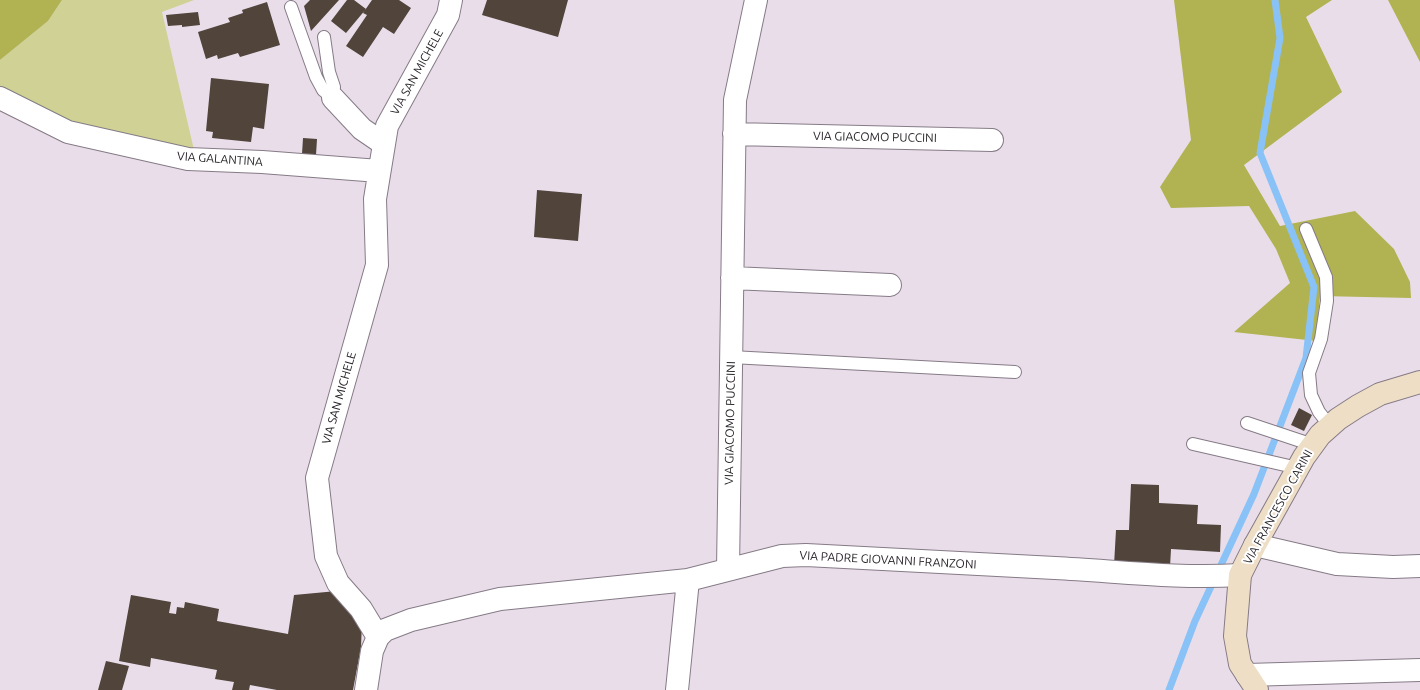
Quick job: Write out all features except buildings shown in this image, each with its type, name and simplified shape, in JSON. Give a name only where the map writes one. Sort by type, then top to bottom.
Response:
[{"type":"street","name":"VIA SAN MICHELE","points":[[378,638],[361,609],[338,583],[326,556],[317,478],[377,265],[375,199],[387,126],[448,15],[451,0]]},
{"type":"street","name":"VIA GIACOMO PUCCINI","points":[[728,569],[735,100],[756,0]]},
{"type":"street","name":"VIA GALANTINA","points":[[0,98],[68,132],[188,159],[262,162],[379,171]]},
{"type":"street","points":[[333,98],[362,129],[384,144]]},
{"type":"street","name":"VIA GIACOMO PUCCINI","points":[[734,134],[992,140]]},
{"type":"street","points":[[732,278],[890,285]]},
{"type":"street","name":"VIA FRANCESCO CARINI","points":[[1252,682],[1240,664],[1235,636],[1235,575],[1255,545],[1290,466],[1303,442],[1320,435],[1338,419],[1380,394],[1420,382]]},
{"type":"street","points":[[1255,545],[1337,564],[1393,567],[1420,566]]},
{"type":"street","name":"VIA PADRE GIOVANNI FRANZONI","points":[[378,638],[385,630],[411,620],[500,598],[688,580],[782,556],[806,554],[1127,573],[1197,576],[1235,575]]},
{"type":"street","points":[[677,690],[688,580]]},
{"type":"street","points":[[366,690],[372,650],[378,638]]},
{"type":"street","points":[[1252,682],[1420,670]]},
{"type":"lane","points":[[291,7],[322,90],[333,98]]},
{"type":"lane","points":[[324,37],[329,72],[334,86],[333,98]]},
{"type":"lane","points":[[1306,229],[1326,277],[1327,301],[1321,339],[1309,373],[1311,395],[1320,412],[1330,426]]},
{"type":"lane","points":[[731,357],[1015,372]]},
{"type":"lane","points":[[1247,423],[1303,442]]},
{"type":"lane","points":[[1193,444],[1290,466]]},
{"type":"green space","points":[[62,0],[194,0],[162,12],[194,150],[67,120],[0,86],[0,60],[48,21]]},
{"type":"shaded area","points":[[0,0],[62,0],[48,21],[0,60]]},
{"type":"shaded area","points":[[1174,0],[1332,0],[1306,17],[1342,92],[1244,165],[1280,226],[1355,211],[1394,249],[1410,282],[1411,298],[1320,296],[1316,341],[1234,332],[1290,283],[1276,249],[1249,206],[1171,208],[1160,187],[1191,140]]},
{"type":"shaded area","points":[[1388,0],[1420,0],[1420,62]]},
{"type":"waterway","points":[[1169,690],[1195,621],[1254,494],[1306,358],[1314,287],[1260,153],[1280,38],[1275,0]]}]
